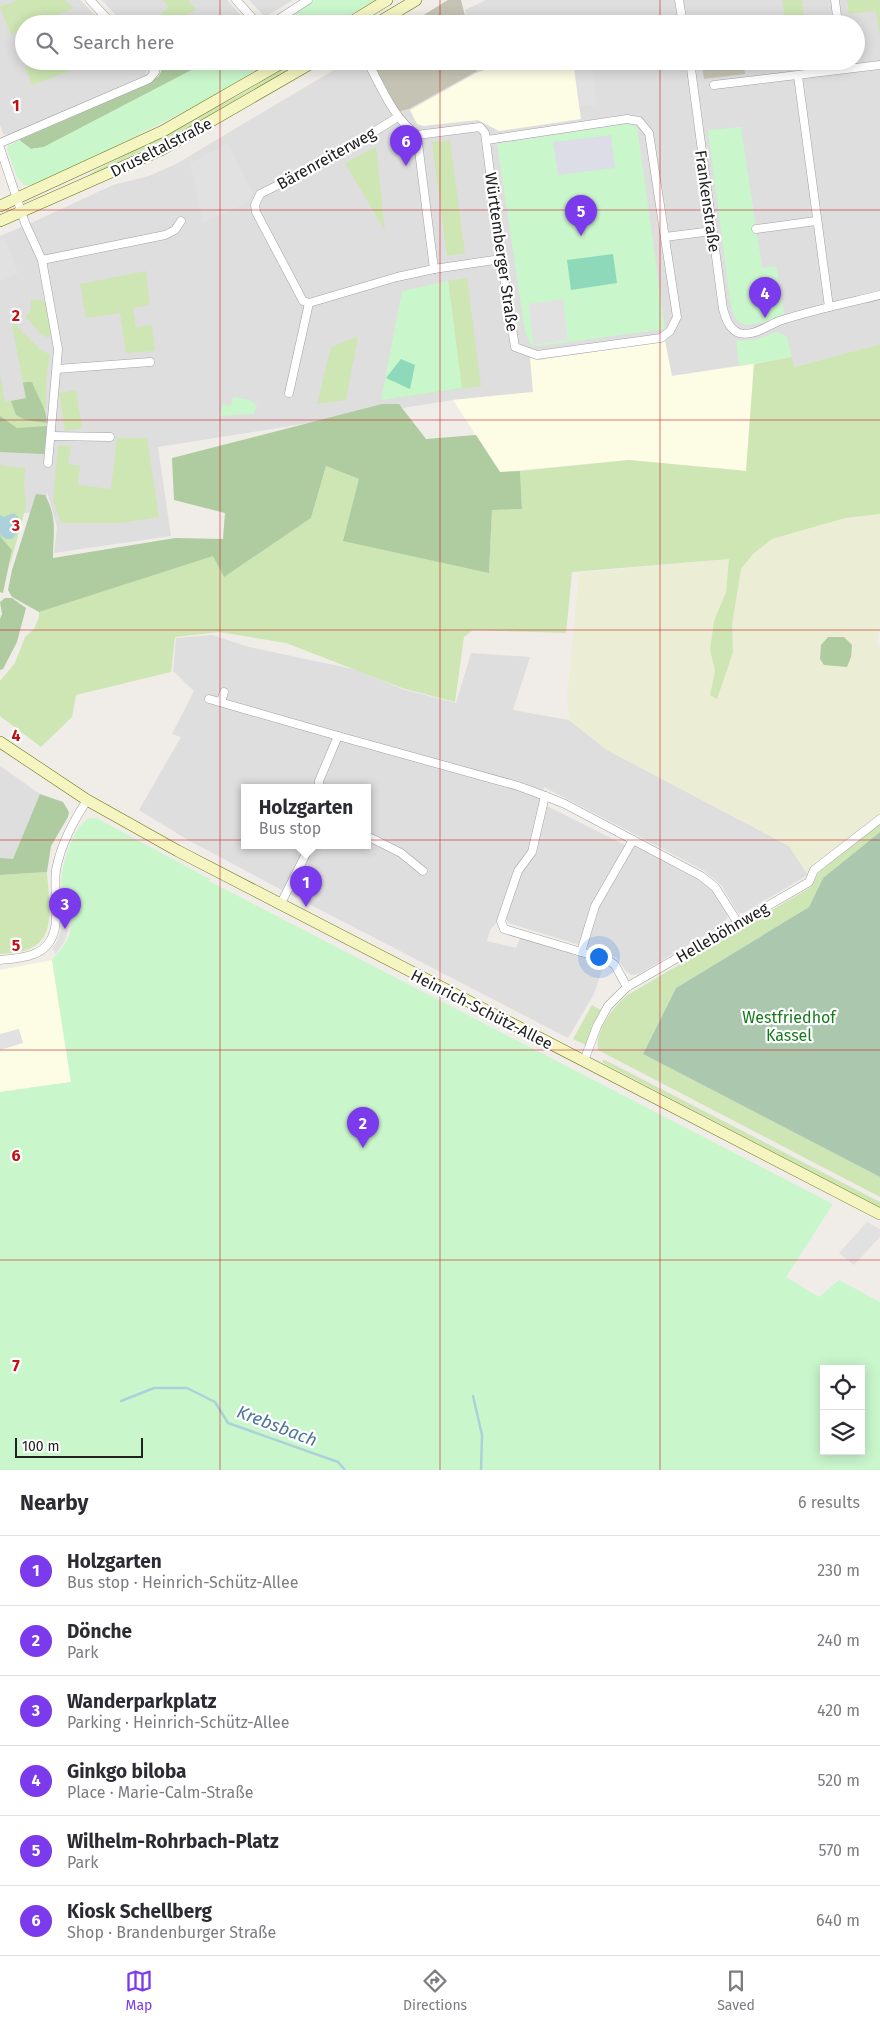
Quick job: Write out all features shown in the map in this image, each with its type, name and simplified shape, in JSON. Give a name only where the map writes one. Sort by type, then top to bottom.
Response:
[{"type":"main road","points":[[363,15],[387,0]]},
{"type":"main road","points":[[391,15],[416,0]]},
{"type":"main road","name":"Druseltalstraße","points":[[0,206],[163,131],[269,70]]},
{"type":"main road","name":"Druseltalstraße","points":[[0,222],[161,150],[299,70]]},
{"type":"main road","name":"Heinrich-Schütz-Allee","points":[[0,742],[87,800],[280,905],[880,1214]]},
{"type":"street","points":[[90,0],[104,15]]},
{"type":"street","points":[[236,0],[250,15]]},
{"type":"street","points":[[285,15],[308,0]]},
{"type":"street","points":[[680,0],[682,15]]},
{"type":"street","points":[[835,0],[837,15]]},
{"type":"street","points":[[865,65],[880,65]]},
{"type":"street","points":[[0,144],[149,79],[155,72],[154,70]]},
{"type":"street","points":[[372,70],[398,117],[406,128],[417,135],[480,127],[485,133],[487,140],[627,120],[639,121],[649,133],[665,237],[712,231]]},
{"type":"street","name":"Frankenstraße","points":[[691,70],[726,321],[733,330],[742,334],[756,332],[778,322],[829,307]]},
{"type":"street","points":[[714,85],[798,76],[826,70]]},
{"type":"street","points":[[798,76],[829,307],[880,295]]},
{"type":"street","name":"Bärenreiterweg","points":[[309,303],[303,301],[260,220],[255,205],[256,200],[260,194],[330,159],[398,117]]},
{"type":"street","points":[[417,135],[434,269]]},
{"type":"street","name":"Württemberger Straße","points":[[487,140],[501,259],[515,347],[537,355],[661,338],[670,331],[677,317],[665,237]]},
{"type":"street","points":[[0,148],[22,213],[42,260],[58,349],[48,463]]},
{"type":"street","points":[[42,260],[165,235],[175,230],[180,221]]},
{"type":"street","points":[[756,229],[816,221]]},
{"type":"street","points":[[289,393],[309,303],[397,277],[434,269],[501,259]]},
{"type":"street","points":[[57,369],[150,362]]},
{"type":"street","points":[[51,436],[110,437]]},
{"type":"street","points":[[221,702],[224,692]]},
{"type":"street","points":[[209,698],[518,786],[565,804],[701,876],[715,887],[738,923]]},
{"type":"street","points":[[319,784],[338,736]]},
{"type":"street","points":[[545,796],[532,852],[518,871],[501,921],[504,929],[608,960],[615,965],[627,986]]},
{"type":"street","points":[[0,960],[36,954],[52,938],[55,928],[55,880],[60,853],[69,829],[87,800]]},
{"type":"street","name":"Helleböhnweg","points":[[584,1061],[597,1026],[608,1006],[627,986],[809,882],[814,870],[880,819]]},
{"type":"street","points":[[371,838],[401,853],[423,871]]},
{"type":"street","points":[[581,952],[595,906],[633,840]]},
{"type":"street","points":[[280,905],[308,849]]},
{"type":"shaded area","points":[[0,0],[80,0],[95,15],[15,15],[15,70],[146,70],[146,75],[11,135],[3,134],[0,125]]},
{"type":"shaded area","points":[[102,0],[227,0],[241,15],[116,15]]},
{"type":"shaded area","points":[[249,0],[293,0],[268,15],[263,15]]},
{"type":"shaded area","points":[[448,0],[461,0],[465,15],[424,15]]},
{"type":"shaded area","points":[[486,0],[880,0],[880,344],[794,367],[792,357],[672,376],[569,354],[540,360],[531,358],[533,392],[453,400],[158,447],[171,536],[54,553],[57,527],[47,492],[46,513],[0,513],[0,236],[113,185],[149,176],[176,164],[334,70],[370,70],[395,113],[409,109],[477,70],[865,70],[865,15],[466,15],[465,10]]},
{"type":"shaded area","points":[[370,70],[477,70],[409,109],[394,113]]},
{"type":"shaded area","points":[[485,70],[574,70],[581,119],[499,131],[478,120],[423,126],[417,124],[410,110],[476,73]]},
{"type":"shaded area","points":[[575,70],[592,70],[597,105],[580,107]]},
{"type":"shaded area","points":[[702,70],[744,70],[745,74],[704,79]]},
{"type":"shaded area","points":[[611,135],[615,168],[558,175],[553,142]]},
{"type":"shaded area","points":[[228,143],[253,194],[247,203],[203,223],[190,163]]},
{"type":"shaded area","points":[[5,238],[18,274],[0,281],[0,240]]},
{"type":"shaded area","points":[[563,299],[568,340],[534,345],[528,304]]},
{"type":"shaded area","points":[[665,341],[672,376],[754,364],[746,471],[629,460],[500,472],[453,400],[533,392],[530,358],[540,360]]},
{"type":"shaded area","points":[[880,514],[880,627],[877,645],[880,646],[880,814],[813,864],[808,875],[789,846],[607,750],[569,720],[567,696],[579,573],[729,559],[726,592],[714,621],[710,650],[715,671],[710,695],[726,670],[733,652],[732,625],[741,568],[753,554],[772,539],[845,518]]},
{"type":"shaded area","points":[[212,635],[249,647],[357,670],[402,689],[456,703],[471,653],[530,657],[513,710],[569,720],[607,750],[789,846],[808,875],[743,913],[738,913],[721,885],[703,870],[544,787],[529,851],[498,921],[490,930],[487,941],[516,948],[520,938],[604,964],[594,994],[568,1038],[280,889],[188,840],[139,810],[181,737],[172,734],[194,691],[173,671],[176,638]]},
{"type":"shaded area","points":[[0,766],[40,794],[13,860],[0,858]]},
{"type":"shaded area","points":[[547,806],[627,846],[580,945],[508,923],[506,918],[520,873],[535,853]]},
{"type":"shaded area","points":[[633,845],[702,882],[712,890],[727,911],[727,918],[723,924],[639,974],[631,975],[616,957],[586,947],[598,908]]},
{"type":"shaded area","points":[[62,901],[68,904],[68,931],[64,942],[56,954],[52,948],[57,942],[62,926]]},
{"type":"shaded area","points":[[52,960],[71,1082],[0,1092],[0,970]]},
{"type":"shaded area","points":[[19,1029],[23,1043],[0,1050],[0,1034]]},
{"type":"shaded area","points":[[867,1222],[880,1229],[880,1237],[854,1265],[839,1253]]},
{"type":"green space","points":[[18,0],[65,0],[74,8],[58,15],[15,15],[15,33],[11,35],[0,7]]},
{"type":"green space","points":[[163,0],[188,0],[196,10],[187,15],[159,15],[169,7]]},
{"type":"green space","points":[[315,0],[375,0],[351,15],[294,15]]},
{"type":"green space","points":[[782,0],[802,0],[804,15],[784,15]]},
{"type":"green space","points":[[847,0],[880,0],[880,37],[876,11],[849,14]]},
{"type":"green space","points":[[26,70],[70,70],[70,71],[32,85]]},
{"type":"green space","points":[[162,70],[192,70],[44,147],[31,149],[19,140],[145,85],[159,76]]},
{"type":"green space","points":[[192,70],[256,70],[203,102],[69,170],[33,185],[24,185],[17,177],[7,150],[8,146],[19,140],[31,149],[44,147]]},
{"type":"green space","points":[[281,70],[287,70],[191,126],[87,178],[93,172],[239,95]]},
{"type":"green space","points":[[626,124],[637,126],[665,329],[539,346],[530,344],[525,331],[497,144]]},
{"type":"green space","points":[[741,127],[762,268],[776,266],[784,314],[750,325],[738,321],[731,306],[708,130]]},
{"type":"green space","points":[[450,140],[465,253],[447,256],[432,142]]},
{"type":"green space","points":[[376,147],[385,231],[345,163]]},
{"type":"green space","points":[[613,254],[617,283],[571,290],[567,260]]},
{"type":"green space","points":[[146,271],[150,305],[133,308],[136,327],[152,325],[155,351],[126,353],[120,313],[86,318],[80,284]]},
{"type":"green space","points":[[467,278],[481,386],[381,400],[457,348],[448,281]]},
{"type":"green space","points":[[448,281],[462,388],[381,400],[402,291]]},
{"type":"green space","points":[[31,299],[47,301],[52,332],[49,338],[42,335],[26,317],[31,310]]},
{"type":"green space","points":[[11,320],[40,349],[50,355],[47,379],[44,454],[0,452],[0,374],[5,402],[26,398]]},
{"type":"green space","points":[[778,332],[787,337],[792,357],[739,366],[736,341],[753,340]]},
{"type":"green space","points":[[358,336],[346,400],[317,404],[331,347]]},
{"type":"green space","points":[[880,344],[880,514],[845,518],[772,539],[753,554],[741,569],[732,625],[733,652],[717,699],[710,695],[715,671],[710,650],[714,621],[726,592],[729,559],[572,572],[566,633],[473,630],[464,637],[455,702],[402,688],[286,643],[219,632],[175,637],[171,672],[76,695],[72,717],[41,747],[0,716],[0,681],[15,663],[25,637],[34,629],[39,612],[213,555],[225,576],[311,518],[326,466],[359,479],[489,573],[492,510],[522,509],[520,471],[629,460],[746,471],[754,364],[792,357],[794,367]]},
{"type":"green space","points":[[401,359],[415,365],[410,389],[386,378]]},
{"type":"green space","points":[[32,382],[44,408],[47,423],[26,420],[16,415],[11,401],[26,398],[23,383]]},
{"type":"green space","points":[[76,390],[82,428],[65,431],[59,393]]},
{"type":"green space","points":[[233,397],[250,400],[257,405],[254,414],[220,416],[223,404],[231,406]]},
{"type":"green space","points":[[382,404],[399,404],[426,439],[476,435],[500,472],[520,471],[522,509],[492,510],[489,573],[343,541],[359,479],[326,466],[311,518],[224,577],[213,556],[39,612],[12,597],[8,590],[12,570],[36,494],[45,495],[52,511],[54,526],[53,558],[175,538],[223,539],[225,513],[174,500],[172,458]]},
{"type":"green space","points":[[0,416],[17,428],[47,426],[44,454],[0,452]]},
{"type":"green space","points":[[117,438],[147,438],[159,517],[121,523],[61,523],[53,500],[58,446],[71,446],[68,464],[80,466],[78,485],[111,489]]},
{"type":"green space","points":[[0,465],[25,468],[26,506],[9,569],[12,550],[0,536]]},
{"type":"green space","points":[[0,536],[12,550],[3,593],[0,592]]},
{"type":"green space","points":[[5,598],[12,598],[26,608],[17,642],[3,669],[0,670],[0,619],[2,614],[0,602]]},
{"type":"green space","points":[[828,637],[844,637],[852,645],[851,657],[847,667],[824,665],[820,659],[821,645]]},
{"type":"green space","points":[[40,794],[63,802],[69,812],[51,846],[47,872],[0,875],[0,858],[13,859]]},
{"type":"green space","points":[[90,818],[96,818],[210,879],[209,881],[833,1204],[786,1277],[819,1297],[839,1280],[880,1302],[880,1470],[0,1470],[0,1092],[71,1082],[52,960],[69,935],[71,914],[69,904],[63,894],[61,882],[68,850],[78,829]]},
{"type":"green space","points":[[880,824],[880,832],[823,878],[809,907],[676,988],[643,1054],[880,1177],[880,1197],[598,1050],[598,1042],[606,1020],[626,996],[811,887],[819,872]]},
{"type":"green space","name":"Westfriedhof Kassel","points":[[880,832],[880,1177],[643,1054],[676,988],[809,907],[823,878]]},
{"type":"green space","points":[[47,872],[50,914],[45,935],[39,943],[27,950],[0,954],[0,875]]},
{"type":"green space","points":[[592,1005],[601,1010],[586,1045],[573,1039]]},
{"type":"green space","points":[[605,1060],[880,1202],[880,1208],[603,1063],[602,1061]]},
{"type":"water","points":[[13,513],[19,518],[20,525],[12,539],[6,539],[0,535],[0,515],[4,517]]},
{"type":"waterway","name":"Krebsbach","points":[[121,1401],[154,1388],[187,1388],[215,1402],[228,1423],[338,1462],[345,1470]]},
{"type":"waterway","points":[[473,1396],[482,1435],[481,1470]]},
{"type":"place","name":"Kiosk Schellberg","points":[[406,166]]},
{"type":"place","name":"Wilhelm-Rohrbach-Platz","points":[[581,236]]},
{"type":"place","name":"Ginkgo biloba","points":[[765,318]]},
{"type":"place","name":"Holzgarten","points":[[306,907]]},
{"type":"place","name":"Wanderparkplatz","points":[[65,929]]},
{"type":"place","name":"Dönche","points":[[363,1148]]}]
